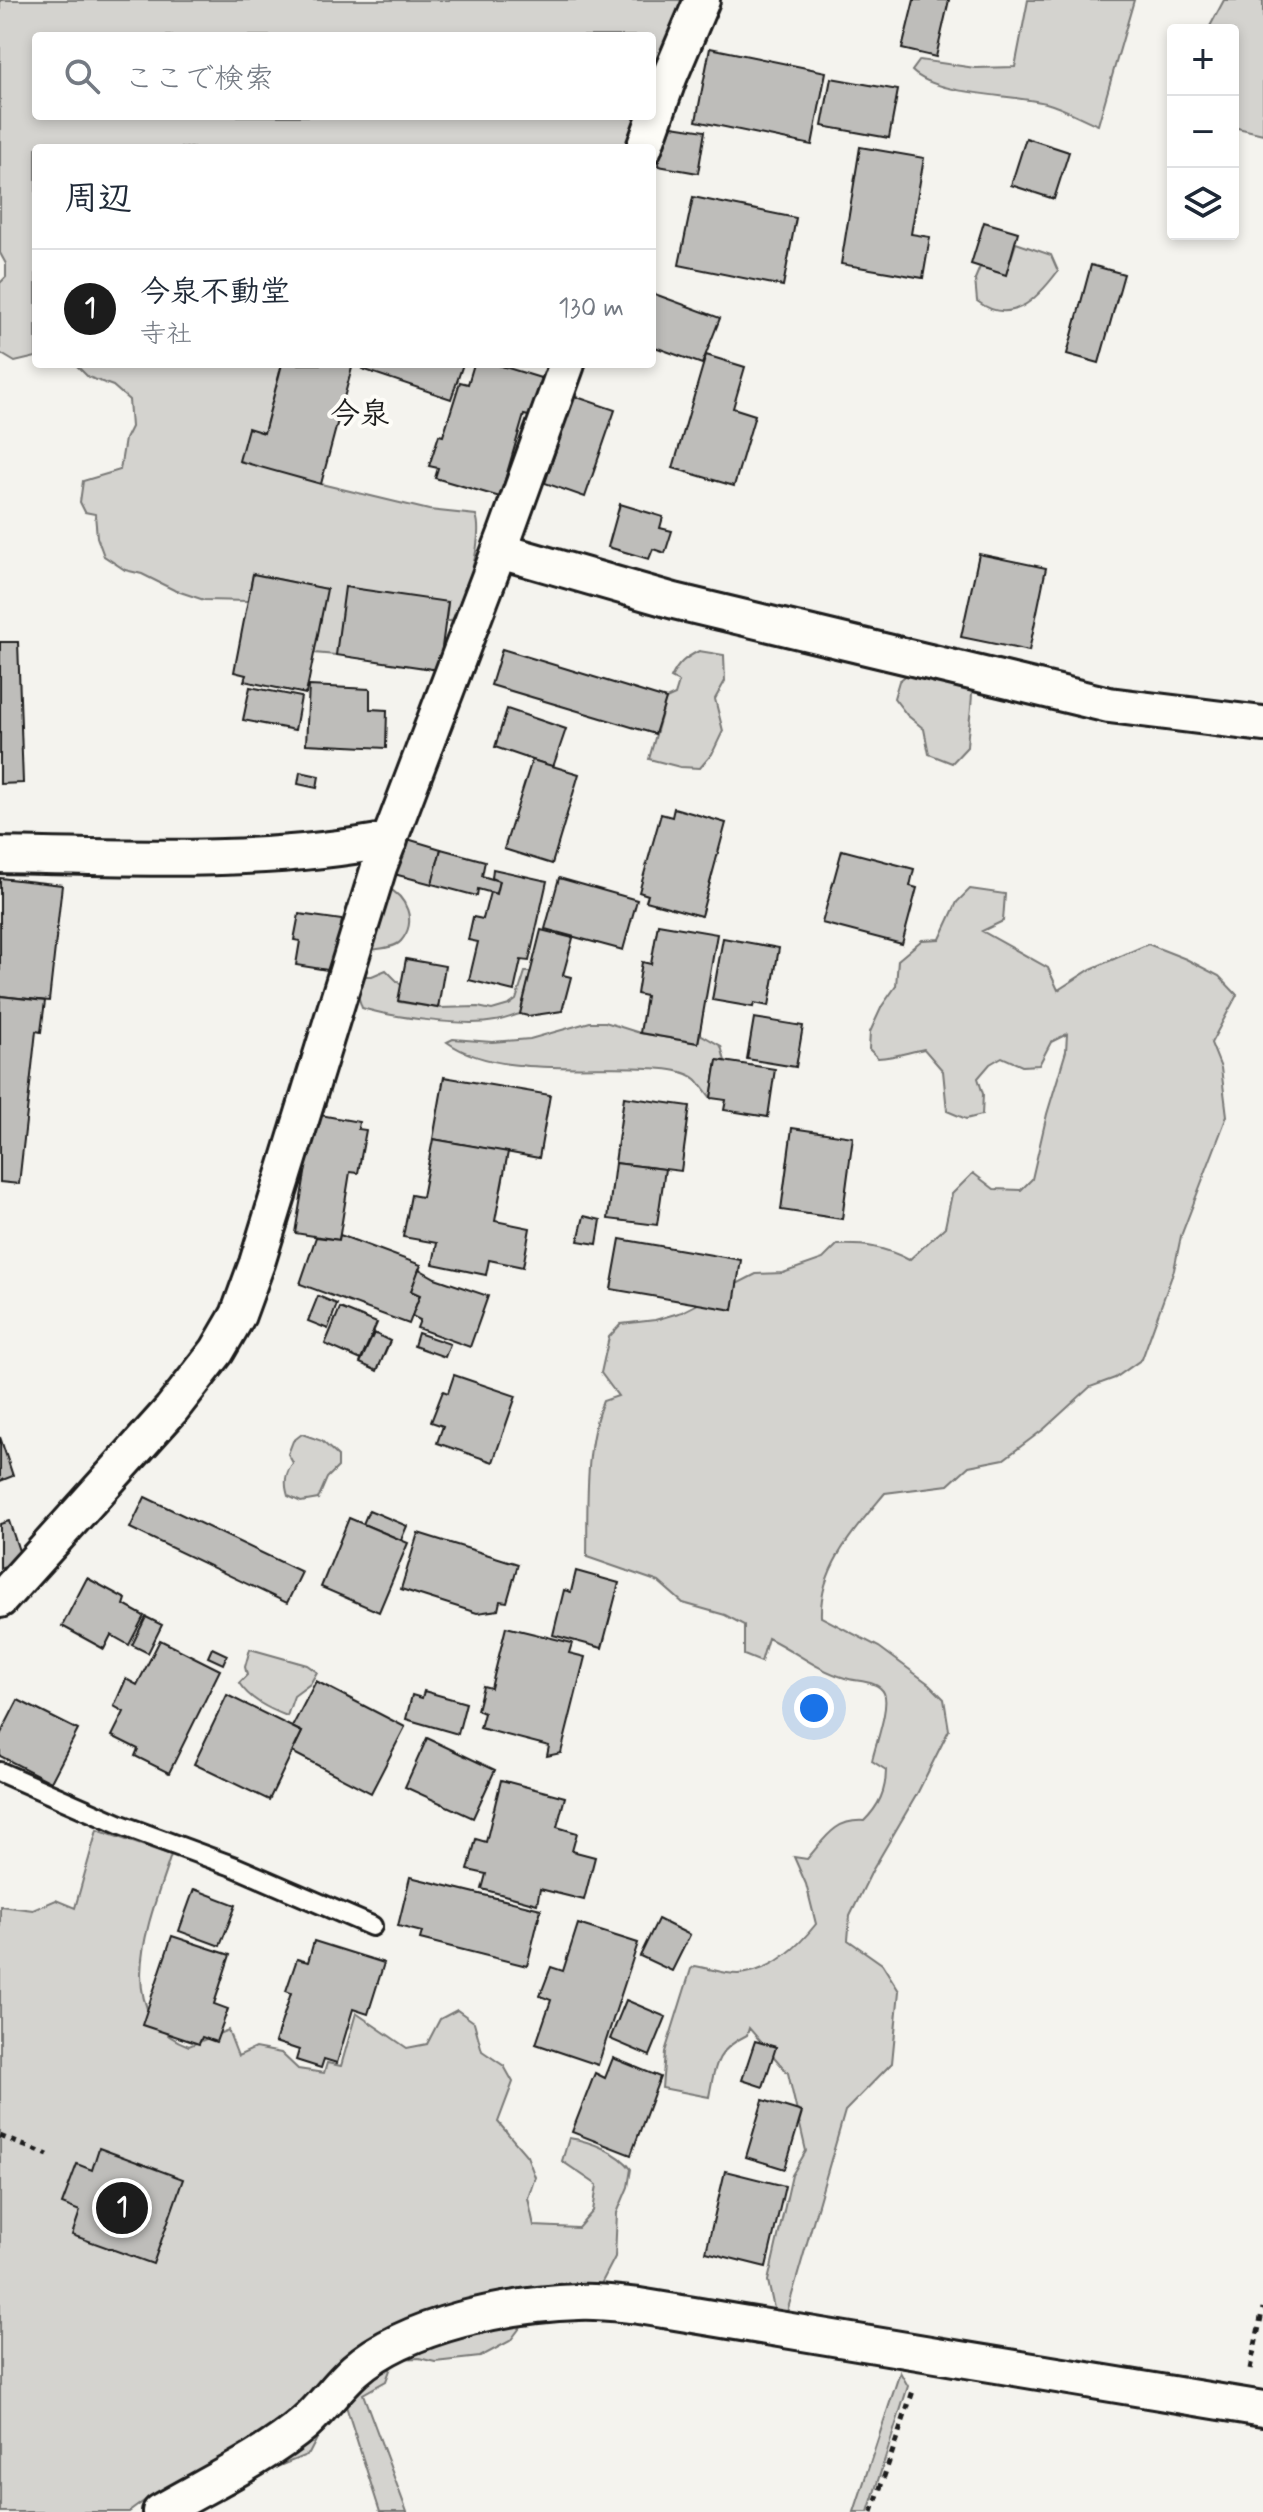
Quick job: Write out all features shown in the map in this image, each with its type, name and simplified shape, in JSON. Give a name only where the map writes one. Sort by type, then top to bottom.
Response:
[{"type":"street","points":[[656,114],[702,0]]},
{"type":"street","points":[[645,144],[654,120]]},
{"type":"street","points":[[0,1600],[179,1400],[217,1351],[238,1315],[390,840],[566,368]]},
{"type":"street","points":[[500,551],[674,601],[1109,705],[1263,724]]},
{"type":"street","points":[[0,855],[272,857],[390,840]]},
{"type":"street","points":[[160,2512],[257,2456],[304,2423],[356,2369],[386,2349],[460,2319],[544,2305],[581,2302],[655,2308],[1252,2407]]},
{"type":"lane","points":[[0,1772],[121,1825],[235,1867],[372,1926]]},
{"type":"path","points":[[0,2136],[48,2155]]},
{"type":"path","points":[[1252,2407],[1263,2308]]},
{"type":"path","points":[[872,2512],[925,2353]]},
{"type":"shaded area","points":[[0,0],[685,0],[656,76],[656,32],[32,32],[32,120],[640,120],[630,144],[32,144],[32,358],[15,362],[0,353],[0,283],[6,277],[6,264],[0,253]]},
{"type":"shaded area","points":[[1028,0],[1134,0],[1098,125],[1046,103],[956,90],[924,79],[912,71],[920,60],[975,68],[1015,67]]},
{"type":"shaded area","points":[[1224,0],[1263,0],[1263,134],[1239,128],[1239,24],[1211,24]]},
{"type":"shaded area","points":[[1016,243],[1051,255],[1058,271],[1032,300],[1022,306],[1001,311],[989,308],[977,301],[975,279],[980,267],[1006,274]]},
{"type":"shaded area","points":[[79,368],[281,368],[264,433],[248,429],[321,484],[429,510],[476,515],[476,554],[457,612],[451,621],[446,621],[448,602],[336,655],[314,653],[326,589],[253,574],[248,601],[204,600],[125,570],[104,556],[97,537],[95,514],[85,512],[80,502],[83,481],[120,470],[125,439],[131,427],[129,400],[113,386],[88,377]]},
{"type":"shaded area","points":[[699,651],[724,655],[725,681],[715,699],[723,731],[712,754],[700,768],[680,767],[649,759],[666,699],[675,695],[679,682],[671,678],[682,662]]},
{"type":"shaded area","points":[[909,673],[972,683],[967,747],[952,763],[929,754],[924,729],[907,715],[894,698],[899,681]]},
{"type":"shaded area","points":[[386,887],[404,903],[409,925],[398,943],[370,950]]},
{"type":"shaded area","points":[[970,889],[1005,894],[1003,921],[982,931],[1048,968],[1058,990],[1091,969],[1148,944],[1219,976],[1237,995],[1211,1043],[1221,1068],[1227,1116],[1181,1236],[1174,1270],[1142,1359],[1115,1378],[1090,1387],[1044,1429],[1004,1459],[969,1466],[948,1485],[885,1493],[841,1550],[826,1582],[821,1617],[879,1647],[929,1684],[944,1699],[949,1730],[850,1916],[848,1940],[882,1964],[899,1991],[892,2063],[845,2111],[785,2319],[775,2313],[768,2281],[792,2175],[806,2151],[788,2073],[749,2028],[747,2035],[723,2053],[713,2076],[709,2097],[662,2088],[665,2052],[691,1969],[695,1966],[738,1974],[761,1969],[792,1950],[816,1924],[806,1884],[794,1857],[807,1859],[831,1832],[845,1823],[864,1821],[878,1804],[885,1785],[886,1770],[872,1761],[884,1716],[884,1693],[872,1684],[825,1670],[768,1638],[761,1662],[744,1655],[744,1625],[725,1615],[683,1603],[659,1582],[587,1557],[590,1457],[603,1401],[618,1396],[601,1373],[609,1337],[621,1324],[655,1320],[682,1312],[756,1274],[783,1273],[823,1259],[837,1245],[874,1247],[909,1260],[945,1227],[952,1194],[973,1173],[994,1189],[1021,1190],[1032,1179],[1066,1051],[1067,1034],[1051,1042],[1039,1065],[1022,1066],[1002,1057],[990,1064],[978,1078],[983,1094],[982,1115],[966,1119],[947,1111],[943,1071],[924,1049],[878,1058],[869,1049],[870,1032],[896,986],[898,960],[922,940],[940,939],[957,902]]},
{"type":"shaded area","points":[[386,970],[402,986],[399,1002],[438,1008],[478,1007],[492,1010],[516,1000],[525,972],[531,972],[520,1014],[482,1023],[466,1023],[409,1018],[362,1008],[357,993],[359,976],[372,976]]},
{"type":"shaded area","points":[[590,1022],[605,1022],[640,1033],[698,1043],[700,1034],[721,1046],[725,1061],[717,1060],[711,1098],[696,1079],[679,1071],[517,1065],[491,1061],[447,1042],[453,1039],[492,1042],[530,1039]]},
{"type":"shaded area","points":[[302,1434],[322,1441],[338,1456],[338,1467],[327,1478],[318,1499],[301,1502],[288,1496],[286,1483],[293,1463],[288,1454],[293,1441]]},
{"type":"shaded area","points":[[250,1649],[307,1665],[317,1672],[310,1684],[294,1696],[287,1716],[254,1699],[239,1683],[247,1675],[245,1667]]},
{"type":"shaded area","points":[[97,1830],[171,1855],[146,1933],[142,1961],[142,1988],[148,2012],[164,2032],[189,2046],[228,2030],[238,2056],[255,2048],[281,2053],[298,2069],[324,2073],[327,2063],[341,2066],[356,2013],[407,2048],[427,2044],[440,2019],[457,2010],[474,2022],[482,2051],[504,2066],[513,2082],[498,2122],[527,2156],[535,2177],[528,2198],[534,2226],[578,2228],[593,2211],[597,2185],[562,2161],[569,2138],[603,2148],[631,2169],[628,2187],[617,2213],[615,2257],[600,2286],[529,2316],[510,2341],[480,2357],[435,2362],[419,2358],[394,2359],[386,2381],[363,2394],[407,2512],[380,2512],[346,2406],[331,2411],[309,2454],[230,2486],[183,2483],[148,2498],[129,2512],[0,2512],[0,1906],[33,1910],[56,1900],[75,1908]]},
{"type":"shaded area","points":[[900,2372],[908,2386],[868,2512],[854,2512]]},
{"type":"building","points":[[914,0],[949,0],[936,57],[902,49]]},
{"type":"building","points":[[710,48],[826,72],[812,145],[696,121]]},
{"type":"building","points":[[831,78],[898,90],[889,138],[822,126]]},
{"type":"building","points":[[666,125],[705,131],[698,173],[658,166]]},
{"type":"building","points":[[1026,138],[1069,152],[1054,199],[1011,185]]},
{"type":"building","points":[[860,147],[924,158],[911,234],[930,237],[923,278],[841,264]]},
{"type":"building","points":[[693,197],[796,218],[783,286],[679,265]]},
{"type":"building","points":[[984,222],[1018,232],[1006,275],[971,264]]},
{"type":"building","points":[[1091,265],[1124,274],[1099,363],[1067,354]]},
{"type":"building","points":[[656,294],[720,318],[702,364],[656,347]]},
{"type":"building","points":[[706,355],[745,367],[733,408],[755,415],[734,486],[673,468]]},
{"type":"building","points":[[281,368],[352,368],[321,484],[239,461],[248,428],[264,433]]},
{"type":"building","points":[[362,368],[462,368],[451,399]]},
{"type":"building","points":[[473,368],[508,368],[544,379],[533,417],[524,415],[500,497],[435,478],[438,468],[429,466],[439,435],[443,436],[460,382],[468,384]]},
{"type":"building","points":[[574,396],[615,410],[585,497],[545,483]]},
{"type":"building","points":[[620,504],[663,517],[660,528],[672,531],[665,553],[653,549],[649,559],[608,547]]},
{"type":"building","points":[[979,554],[1046,568],[1029,651],[961,637]]},
{"type":"building","points":[[253,574],[327,589],[306,694],[244,681],[246,675],[234,672]]},
{"type":"building","points":[[345,587],[448,602],[439,670],[336,655]]},
{"type":"building","points":[[0,642],[18,642],[23,783],[0,784]]},
{"type":"building","points":[[502,649],[666,699],[655,734],[491,685]]},
{"type":"building","points":[[309,686],[370,689],[370,709],[387,710],[386,748],[306,744]]},
{"type":"building","points":[[250,687],[301,697],[295,730],[243,720]]},
{"type":"building","points":[[507,709],[566,729],[553,767],[495,747]]},
{"type":"building","points":[[532,760],[579,774],[552,864],[504,849]]},
{"type":"building","points":[[300,772],[319,776],[317,788],[298,784]]},
{"type":"building","points":[[674,808],[726,823],[701,916],[646,901],[648,895],[639,892],[661,814],[672,817]]},
{"type":"building","points":[[404,838],[441,849],[432,884],[394,874]]},
{"type":"building","points":[[441,849],[485,861],[482,876],[499,881],[496,894],[478,889],[477,896],[432,884]]},
{"type":"building","points":[[842,850],[914,869],[910,886],[917,888],[902,944],[822,923]]},
{"type":"building","points":[[493,869],[547,881],[529,961],[521,960],[514,991],[469,980],[478,942],[468,940],[473,917],[483,919],[490,892],[496,894],[499,881],[492,878]]},
{"type":"building","points":[[0,878],[62,885],[49,1001],[0,996]]},
{"type":"building","points":[[559,878],[637,900],[623,950],[545,929]]},
{"type":"building","points":[[299,914],[342,920],[334,971],[296,965],[300,941],[294,940]]},
{"type":"building","points":[[658,924],[717,934],[698,1043],[640,1033],[646,996],[637,994],[642,962],[651,964]]},
{"type":"building","points":[[541,930],[573,938],[563,975],[571,977],[562,1011],[528,1016],[520,1014]]},
{"type":"building","points":[[723,938],[779,948],[769,1006],[754,1003],[753,1007],[712,1000]]},
{"type":"building","points":[[406,959],[445,966],[438,1008],[398,1001]]},
{"type":"building","points":[[0,996],[45,1001],[41,1032],[36,1031],[19,1184],[0,1182]]},
{"type":"building","points":[[754,1018],[803,1026],[796,1067],[747,1059]]},
{"type":"building","points":[[717,1060],[775,1069],[768,1117],[724,1110],[726,1100],[711,1098]]},
{"type":"building","points":[[444,1077],[550,1095],[539,1158],[433,1139]]},
{"type":"building","points":[[624,1097],[690,1106],[681,1171],[615,1163]]},
{"type":"building","points":[[315,1114],[359,1122],[358,1129],[366,1130],[358,1173],[350,1172],[339,1240],[295,1233]]},
{"type":"building","points":[[792,1128],[853,1137],[842,1219],[781,1210]]},
{"type":"building","points":[[433,1139],[508,1152],[495,1221],[530,1228],[523,1267],[489,1260],[486,1275],[433,1264],[437,1243],[403,1237],[411,1195],[422,1197]]},
{"type":"building","points":[[615,1163],[665,1169],[657,1225],[608,1219]]},
{"type":"building","points":[[584,1216],[601,1220],[597,1244],[578,1241]]},
{"type":"building","points":[[340,1235],[421,1265],[411,1291],[420,1295],[409,1324],[300,1284],[316,1237],[339,1240]]},
{"type":"building","points":[[620,1239],[741,1260],[733,1310],[611,1289]]},
{"type":"building","points":[[419,1269],[435,1278],[488,1296],[470,1347],[417,1328],[420,1320],[412,1316],[420,1295],[411,1291]]},
{"type":"building","points":[[318,1296],[337,1304],[328,1329],[308,1321]]},
{"type":"building","points":[[340,1308],[377,1323],[361,1360],[325,1344]]},
{"type":"building","points":[[374,1333],[390,1341],[377,1371],[360,1363]]},
{"type":"building","points":[[418,1333],[450,1344],[445,1357],[414,1346]]},
{"type":"building","points":[[454,1375],[516,1396],[493,1462],[437,1443],[443,1426],[431,1422],[443,1391],[448,1393]]},
{"type":"building","points":[[0,1437],[13,1476],[0,1481]]},
{"type":"building","points":[[145,1497],[302,1572],[287,1603],[130,1528]]},
{"type":"building","points":[[369,1510],[407,1526],[401,1540],[363,1524]]},
{"type":"building","points":[[349,1518],[408,1543],[379,1612],[321,1587]]},
{"type":"building","points":[[9,1521],[22,1560],[0,1568],[0,1524]]},
{"type":"building","points":[[418,1533],[518,1564],[507,1602],[500,1601],[498,1610],[477,1613],[401,1589]]},
{"type":"building","points":[[576,1571],[619,1583],[602,1648],[553,1635],[564,1590],[571,1592]]},
{"type":"building","points":[[87,1578],[126,1599],[124,1605],[144,1616],[129,1645],[111,1635],[104,1649],[62,1626]]},
{"type":"building","points":[[146,1617],[162,1625],[148,1653],[132,1645]]},
{"type":"building","points":[[506,1627],[572,1643],[569,1653],[585,1657],[561,1753],[547,1756],[549,1746],[480,1728],[484,1713],[477,1710],[483,1686],[491,1688]]},
{"type":"building","points":[[160,1640],[220,1670],[169,1773],[135,1756],[138,1749],[112,1736],[124,1712],[114,1706],[126,1679],[137,1685]]},
{"type":"building","points":[[212,1648],[227,1655],[223,1664],[208,1657]]},
{"type":"building","points":[[316,1681],[405,1727],[371,1793],[292,1752],[302,1732],[292,1727]]},
{"type":"building","points":[[424,1691],[466,1703],[458,1734],[406,1719],[412,1695],[422,1698]]},
{"type":"building","points":[[227,1695],[302,1732],[269,1800],[194,1764]]},
{"type":"building","points":[[18,1700],[78,1730],[51,1782],[0,1756],[0,1735]]},
{"type":"building","points":[[427,1738],[495,1770],[473,1818],[405,1787]]},
{"type":"building","points":[[501,1780],[565,1797],[557,1827],[577,1833],[572,1851],[595,1857],[584,1900],[540,1889],[537,1904],[482,1889],[486,1874],[468,1870],[476,1839],[486,1842]]},
{"type":"building","points":[[410,1877],[541,1909],[527,1966],[420,1939],[422,1932],[398,1926]]},
{"type":"building","points":[[194,1889],[236,1905],[220,1946],[179,1931]]},
{"type":"building","points":[[658,1919],[690,1935],[672,1971],[640,1956]]},
{"type":"building","points":[[578,1924],[638,1943],[598,2065],[536,2044],[551,2000],[540,1996],[551,1967],[563,1971]]},
{"type":"building","points":[[172,1936],[230,1955],[214,2004],[228,2009],[216,2042],[202,2037],[199,2044],[142,2025]]},
{"type":"building","points":[[314,1941],[384,1963],[368,2014],[353,2009],[337,2063],[324,2059],[321,2068],[296,2060],[299,2050],[275,2042],[291,1993],[286,1991],[297,1959],[308,1962]]},
{"type":"building","points":[[626,2000],[666,2017],[650,2056],[610,2039]]},
{"type":"building","points":[[755,2041],[776,2047],[763,2087],[742,2080]]},
{"type":"building","points":[[613,2058],[660,2077],[631,2155],[572,2132],[595,2073],[605,2078]]},
{"type":"building","points":[[763,2100],[802,2112],[785,2169],[746,2157]]},
{"type":"building","points":[[99,2148],[183,2179],[153,2264],[72,2235],[80,2211],[62,2204],[77,2164],[92,2170]]},
{"type":"building","points":[[725,2171],[785,2186],[766,2267],[706,2252]]},
{"type":"place","name":"今泉不動堂","points":[[122,2208]]},
{"type":"district","name":"今泉","points":[[360,414]]}]
